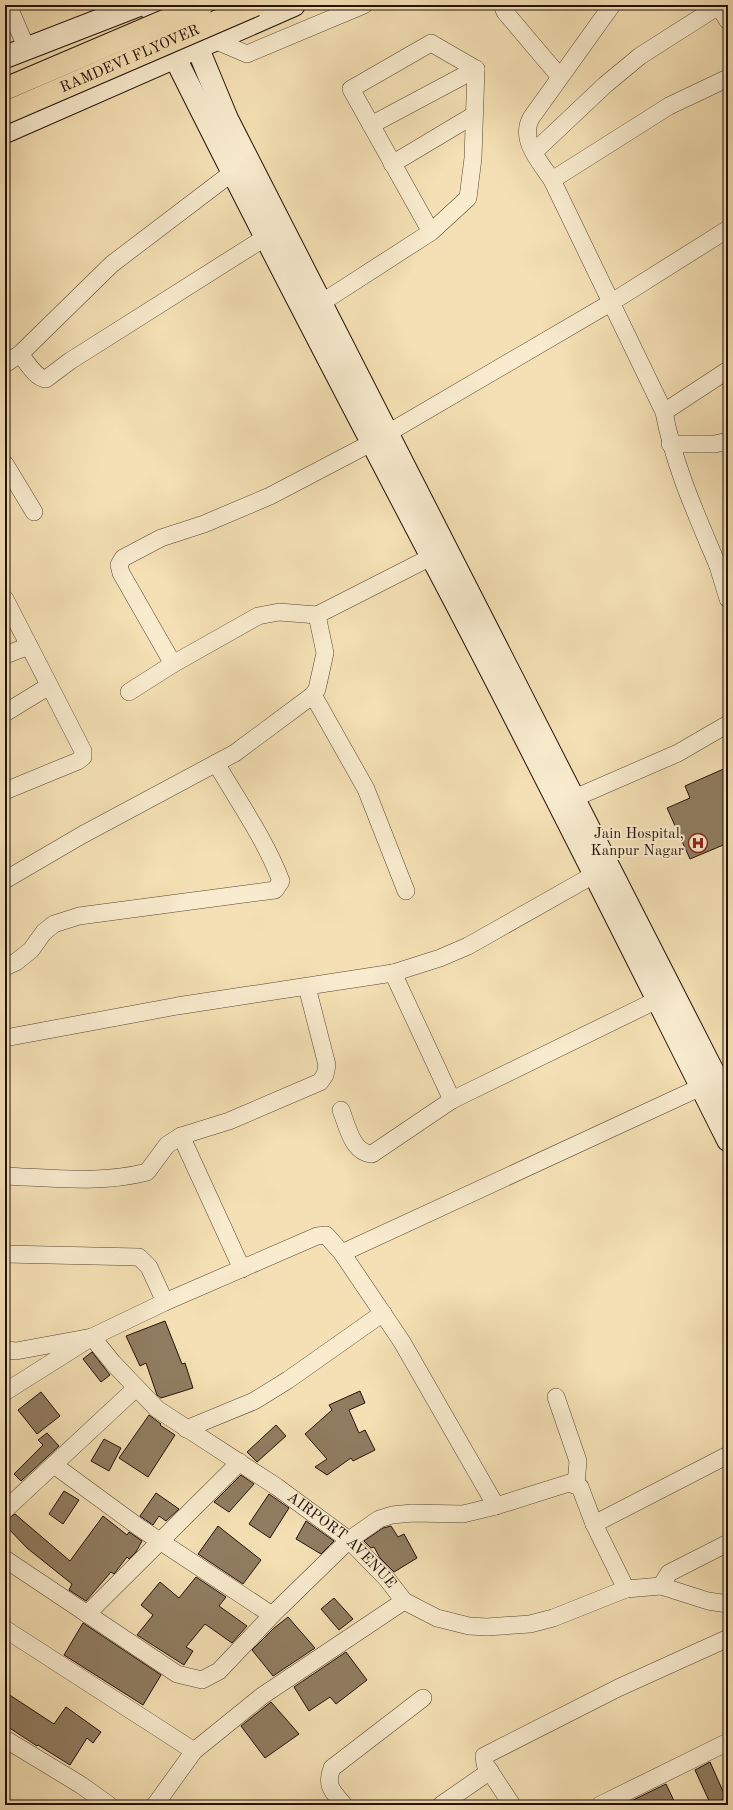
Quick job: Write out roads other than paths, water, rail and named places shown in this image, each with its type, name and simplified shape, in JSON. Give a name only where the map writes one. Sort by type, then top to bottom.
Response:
[{"type":"highway","name":"RAMDEVI FLYOVER","points":[[5,89],[202,5]]},
{"type":"highway","name":"RAMDEVI FLYOVER","points":[[5,112],[255,5]]},
{"type":"main road","points":[[5,57],[139,5]]},
{"type":"main road","points":[[149,5],[266,237],[380,439],[601,871],[728,1101]]},
{"type":"main road","points":[[180,5],[205,43],[227,119],[321,303],[432,556],[566,802]]},
{"type":"main road","points":[[5,132],[294,5]]},
{"type":"main road","points":[[601,871],[658,1000],[728,1140]]},
{"type":"street","points":[[8,5],[27,49]]},
{"type":"street","points":[[205,43],[247,54],[364,5]]},
{"type":"street","points":[[502,5],[505,12],[560,77]]},
{"type":"street","points":[[612,5],[527,126],[526,136],[534,152],[552,180],[664,412],[670,444],[695,513],[723,565],[728,599]]},
{"type":"street","points":[[534,152],[605,85],[640,56],[719,5],[728,21]]},
{"type":"street","points":[[430,232],[351,89],[431,43],[476,69]]},
{"type":"street","points":[[321,303],[430,232],[468,198],[473,158],[476,69]]},
{"type":"street","points":[[371,125],[476,69]]},
{"type":"street","points":[[552,180],[669,106],[728,78]]},
{"type":"street","points":[[392,164],[474,115]]},
{"type":"street","points":[[5,364],[20,354],[112,264],[233,172]]},
{"type":"street","points":[[173,664],[121,573],[119,565],[123,558],[161,538],[204,524],[270,496],[380,439],[612,302],[728,229]]},
{"type":"street","points":[[20,354],[34,372],[46,379],[70,361],[266,237]]},
{"type":"street","points":[[664,412],[728,370]]},
{"type":"street","points":[[670,444],[715,444],[728,441]]},
{"type":"street","points":[[5,464],[34,512]]},
{"type":"street","points":[[129,692],[173,664],[258,616],[279,612],[317,614],[432,556]]},
{"type":"street","points":[[5,599],[83,750],[83,756],[78,761],[5,791]]},
{"type":"street","points":[[5,880],[82,835],[235,752],[313,695],[317,689],[325,653],[317,614]]},
{"type":"street","points":[[5,655],[29,646]]},
{"type":"street","points":[[5,713],[49,686]]},
{"type":"street","points":[[313,695],[366,789],[406,891]]},
{"type":"street","points":[[566,802],[678,753],[728,724]]},
{"type":"street","points":[[5,967],[16,962],[31,950],[44,932],[54,924],[79,916],[275,890],[281,881],[277,872],[253,825],[216,763]]},
{"type":"street","points":[[5,1038],[177,1006],[392,973],[440,958],[468,946],[601,871]]},
{"type":"street","points":[[392,973],[452,1100]]},
{"type":"street","points":[[5,1176],[79,1179],[130,1177],[147,1172],[167,1145],[182,1136],[229,1121],[320,1082],[325,1075],[327,1066],[307,987]]},
{"type":"street","points":[[341,1110],[356,1147],[365,1153],[372,1154],[452,1100],[658,1000]]},
{"type":"street","points":[[342,1253],[702,1087]]},
{"type":"street","points":[[182,1136],[242,1269]]},
{"type":"street","points":[[5,1392],[92,1337],[165,1302],[318,1236],[326,1235],[342,1253],[402,1342],[496,1506]]},
{"type":"street","points":[[5,1254],[139,1257],[149,1267],[165,1302]]},
{"type":"street","points":[[186,1429],[254,1401],[288,1380],[383,1314]]},
{"type":"street","points":[[5,1350],[16,1351],[92,1337]]},
{"type":"street","name":"AIRPORT AVENUE","points":[[92,1337],[113,1364],[157,1409],[186,1429],[240,1462],[349,1540],[387,1579],[404,1601],[421,1611],[449,1622],[487,1627],[530,1624],[553,1618],[626,1589],[661,1586],[708,1601],[728,1604]]},
{"type":"street","points":[[5,1510],[136,1388]]},
{"type":"street","points":[[556,1397],[578,1462],[576,1484]]},
{"type":"street","points":[[594,1524],[728,1455]]},
{"type":"street","points":[[86,1614],[240,1462]]},
{"type":"street","points":[[54,1465],[160,1541],[272,1615]]},
{"type":"street","points":[[5,1559],[177,1674],[202,1680],[219,1671],[272,1615],[349,1540],[379,1520],[392,1515],[412,1513],[463,1514],[496,1506],[568,1483],[576,1484],[580,1487],[594,1524],[626,1589]]},
{"type":"street","points":[[661,1586],[669,1573],[728,1543]]},
{"type":"street","points":[[155,1805],[194,1751],[262,1696],[404,1601]]},
{"type":"street","points":[[5,1629],[194,1751]]},
{"type":"street","points":[[512,1805],[485,1764],[484,1756],[618,1688],[724,1640]]},
{"type":"street","points":[[344,1805],[330,1787],[328,1777],[332,1768],[423,1698]]},
{"type":"street","points":[[5,1739],[81,1785],[109,1805]]},
{"type":"street","points":[[600,1805],[728,1742]]},
{"type":"street","points":[[440,1805],[490,1771]]},
{"type":"place","name":"Jain Hospital, Kanpur Nagar","points":[[698,843]]}]
